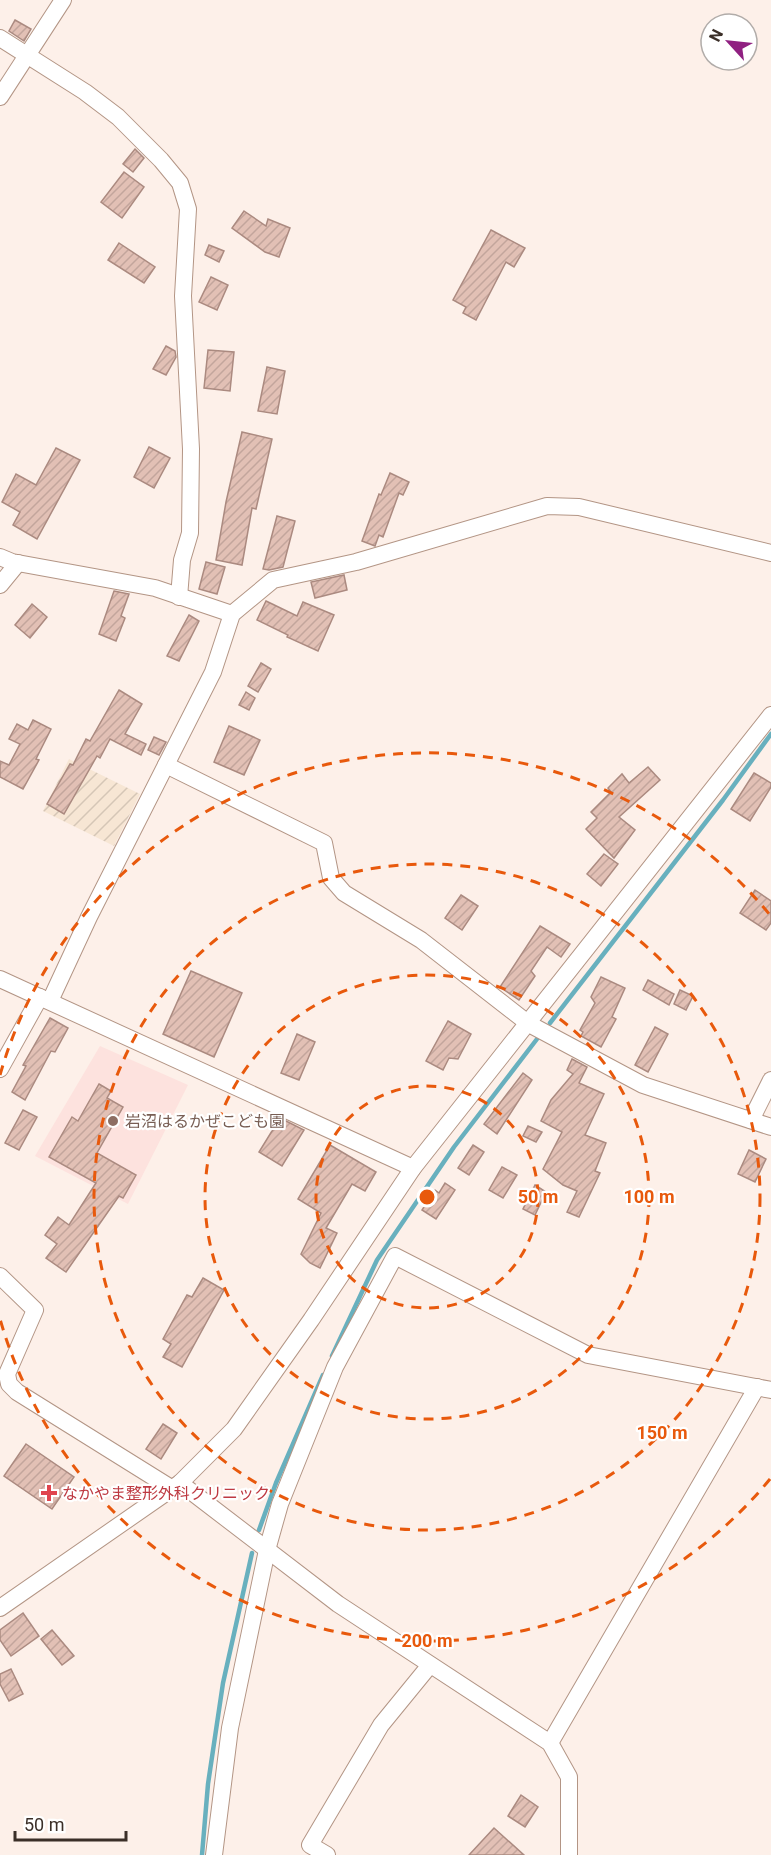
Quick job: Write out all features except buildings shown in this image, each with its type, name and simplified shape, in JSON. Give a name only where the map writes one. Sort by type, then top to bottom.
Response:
[{"type":"street","points":[[0,97],[63,0]]},
{"type":"street","points":[[0,38],[85,92],[118,117],[161,160],[180,183],[188,208],[183,296],[191,449],[190,533],[182,560],[179,597]]},
{"type":"street","points":[[0,1069],[45,999],[89,917],[213,672],[232,614],[273,580],[356,562],[547,506],[579,507],[771,553]]},
{"type":"street","points":[[0,557],[18,563],[155,588],[232,614]]},
{"type":"street","points":[[0,585],[18,563]]},
{"type":"street","points":[[0,1608],[175,1485],[234,1429],[311,1320],[413,1168],[771,715]]},
{"type":"street","points":[[166,765],[324,843],[331,878],[344,893],[421,940],[529,1024],[643,1085],[771,1127]]},
{"type":"street","points":[[0,979],[413,1168]]},
{"type":"street","points":[[751,1120],[771,1080]]},
{"type":"street","points":[[214,1855],[230,1728],[267,1550],[280,1504],[335,1367],[395,1256],[588,1355],[764,1389],[550,1743]]},
{"type":"street","points":[[0,1276],[35,1310],[8,1374],[9,1384],[17,1392],[175,1485],[338,1604],[550,1743],[569,1777],[569,1855]]},
{"type":"street","points":[[327,1855],[310,1845],[381,1725],[430,1665]]},
{"type":"shaded area","points":[[69,759],[140,794],[114,846],[43,811]]},
{"type":"shaded area","name":"岩沼はるかぜこども園","points":[[100,1046],[188,1085],[128,1204],[35,1156]]},
{"type":"waterway","points":[[550,1023],[723,800],[771,734]]},
{"type":"waterway","points":[[332,1356],[377,1260],[454,1147],[537,1039]]},
{"type":"waterway","points":[[259,1530],[276,1483],[323,1375]]},
{"type":"waterway","points":[[202,1855],[208,1784],[223,1683],[252,1553]]},
{"type":"place","name":"岩沼はるかぜこども園","points":[[113,1121]]},
{"type":"place","name":"なかやま整形外科クリニック","points":[[49,1493]]}]
